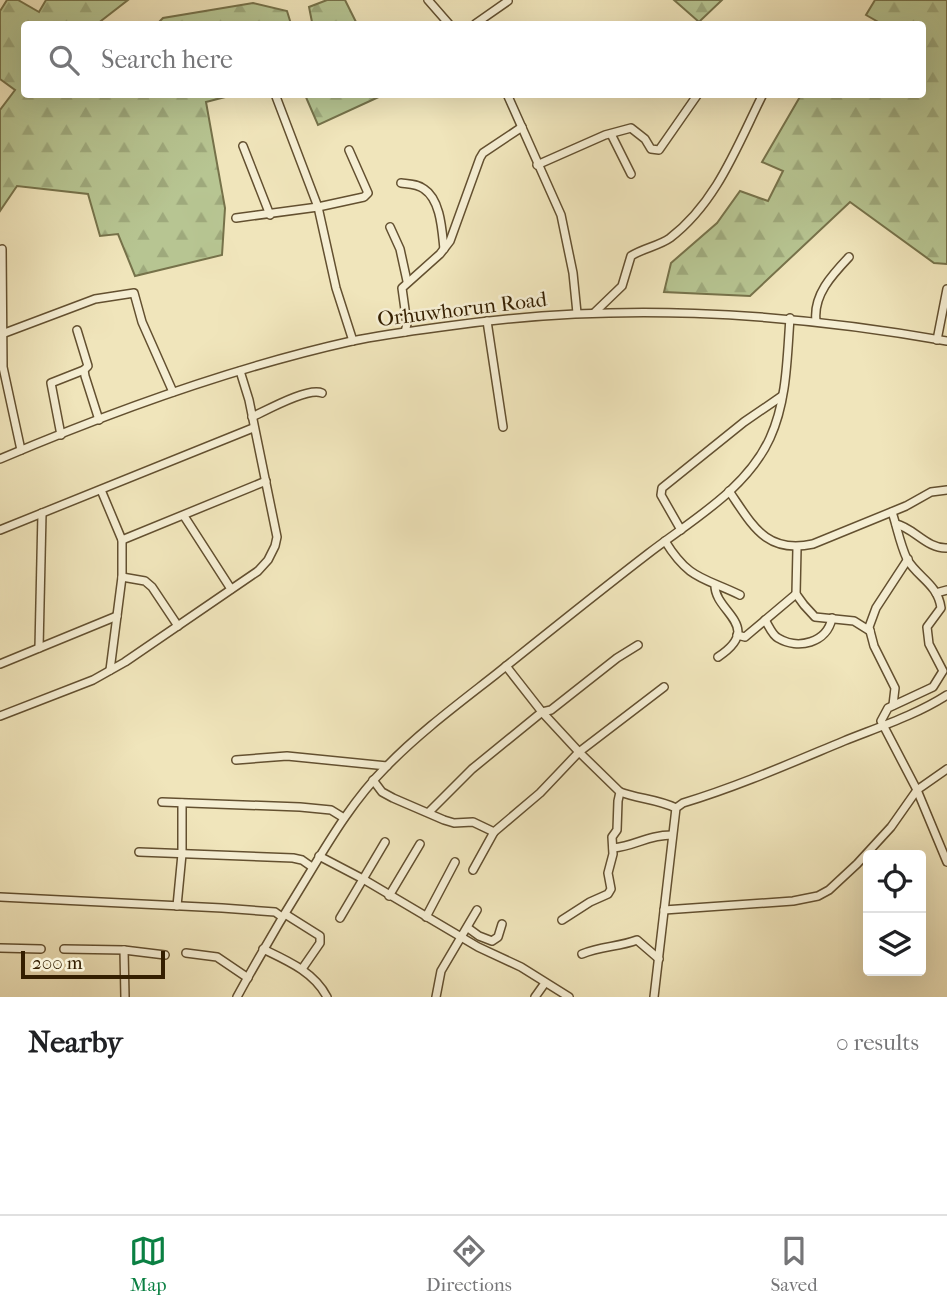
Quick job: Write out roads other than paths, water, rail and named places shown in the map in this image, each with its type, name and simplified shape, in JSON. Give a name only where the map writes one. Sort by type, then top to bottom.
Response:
[{"type":"street","points":[[428,0],[446,21]]},
{"type":"street","points":[[479,21],[509,1]]},
{"type":"street","points":[[277,98],[318,208],[336,288],[353,341]]},
{"type":"street","points":[[512,98],[537,165],[561,215],[577,313]]},
{"type":"street","points":[[537,165],[631,128],[645,139],[651,149],[659,150],[695,98]]},
{"type":"street","points":[[595,312],[622,286],[631,256],[667,240],[700,210],[723,176],[761,98]]},
{"type":"street","points":[[405,332],[407,324],[402,292],[407,281],[444,249],[458,222],[477,162],[483,153],[522,127]]},
{"type":"street","points":[[611,134],[631,174]]},
{"type":"street","points":[[243,146],[270,215]]},
{"type":"street","points":[[236,218],[318,208],[364,197],[368,193],[349,149]]},
{"type":"street","points":[[401,183],[421,187],[430,196],[439,214],[444,249]]},
{"type":"street","points":[[390,228],[400,249],[407,281]]},
{"type":"street","points":[[2,249],[2,366],[21,450]]},
{"type":"street","points":[[816,321],[816,303],[822,291],[832,275],[849,257]]},
{"type":"street","points":[[937,340],[947,289]]},
{"type":"street","points":[[2,334],[95,299],[134,293],[142,322],[173,392]]},
{"type":"street","name":"Orhuwhorun Road","points":[[0,459],[173,392],[240,371],[353,341],[487,321],[595,312],[676,312],[790,318],[947,341]]},
{"type":"street","points":[[237,997],[319,856],[373,780],[420,734],[681,530],[748,472],[770,439],[777,419],[790,318]]},
{"type":"street","points":[[487,321],[503,427]]},
{"type":"street","points":[[61,435],[51,383],[88,366],[77,330]]},
{"type":"street","points":[[84,370],[99,420]]},
{"type":"street","points":[[0,716],[93,680],[178,626],[268,560],[275,546],[275,527],[240,371]]},
{"type":"street","points":[[252,417],[303,394],[316,390],[322,393]]},
{"type":"street","points":[[681,530],[661,495],[662,488],[744,422],[782,396]]},
{"type":"street","points":[[0,530],[253,428]]},
{"type":"street","points":[[122,540],[265,481]]},
{"type":"street","points":[[101,490],[122,540],[122,577],[110,670]]},
{"type":"street","points":[[729,491],[766,538],[774,544],[797,548],[892,512],[932,492],[947,491]]},
{"type":"street","points":[[892,512],[908,559],[936,593],[941,606],[927,627],[928,636],[943,671],[933,687],[888,708],[883,715],[883,725],[917,790],[947,862]]},
{"type":"street","points":[[39,648],[42,513]]},
{"type":"street","points":[[184,516],[231,589]]},
{"type":"street","points":[[896,524],[933,545],[947,548]]},
{"type":"street","points":[[665,541],[691,573],[740,595]]},
{"type":"street","points":[[797,548],[796,594],[815,617],[854,621],[870,631]]},
{"type":"street","points":[[893,705],[895,688],[882,665],[869,627],[876,608],[908,559]]},
{"type":"street","points":[[122,577],[145,580],[178,626]]},
{"type":"street","points":[[715,585],[716,597],[735,620],[737,635],[733,646],[718,657]]},
{"type":"street","points":[[936,593],[947,590]]},
{"type":"street","points":[[737,635],[745,637],[796,594]]},
{"type":"street","points":[[0,664],[117,616]]},
{"type":"street","points":[[765,620],[777,638],[794,646],[810,642],[825,633],[830,628],[832,618]]},
{"type":"street","points":[[429,812],[472,769],[542,712],[551,710],[617,657],[638,645]]},
{"type":"street","points":[[113,655],[120,664]]},
{"type":"street","points":[[506,666],[542,712],[620,792],[637,798],[657,799],[676,808]]},
{"type":"street","points":[[473,870],[494,832],[540,793],[579,752],[664,687]]},
{"type":"street","points":[[654,997],[676,808],[683,803],[742,785],[920,710],[947,695]]},
{"type":"street","points":[[236,760],[287,756],[387,766]]},
{"type":"street","points":[[664,910],[793,901],[818,896],[829,890],[857,864],[891,827],[917,790],[947,769]]},
{"type":"street","points":[[373,780],[382,792],[454,823],[473,822],[494,832]]},
{"type":"street","points":[[562,920],[608,894],[611,889],[608,873],[613,848],[612,837],[617,830],[620,792]]},
{"type":"street","points":[[162,802],[300,807],[331,810],[344,818]]},
{"type":"street","points":[[177,906],[182,854],[182,803]]},
{"type":"street","points":[[613,848],[634,844],[649,836],[672,835]]},
{"type":"street","points":[[340,918],[385,842]]},
{"type":"street","points":[[389,895],[421,844]]},
{"type":"street","points":[[139,852],[293,858],[313,867]]},
{"type":"street","points":[[319,856],[461,937],[521,967],[569,997]]},
{"type":"street","points":[[426,917],[455,862]]},
{"type":"street","points":[[0,897],[275,912],[320,936],[320,943],[302,970]]},
{"type":"street","points":[[436,997],[441,971],[477,910]]},
{"type":"street","points":[[468,928],[492,941],[498,937],[502,924]]},
{"type":"street","points":[[582,954],[606,945],[638,940],[659,959]]},
{"type":"street","points":[[0,948],[41,949]]},
{"type":"street","points":[[64,949],[124,950],[165,955]]},
{"type":"street","points":[[263,949],[317,981],[327,997]]},
{"type":"street","points":[[124,950],[125,997]]},
{"type":"street","points":[[186,953],[217,957],[248,978]]},
{"type":"street","points":[[535,997],[545,983]]}]
